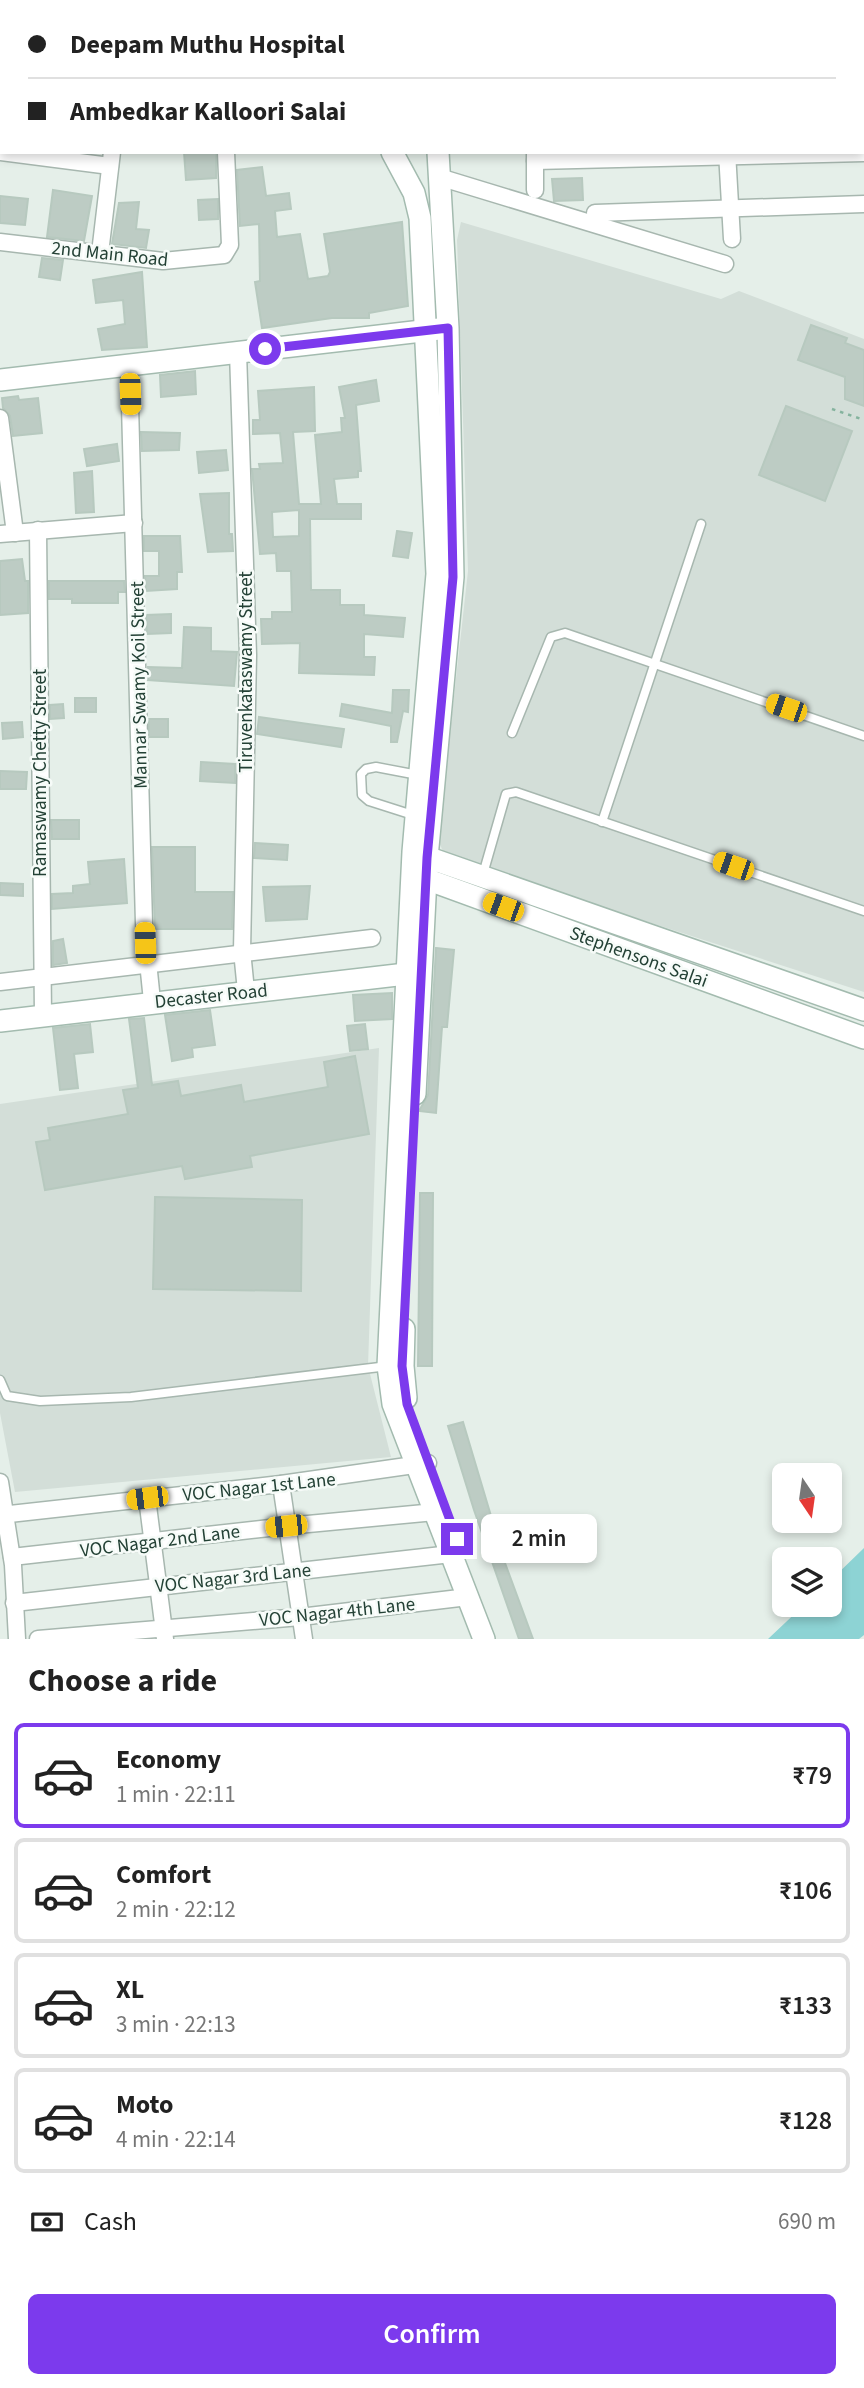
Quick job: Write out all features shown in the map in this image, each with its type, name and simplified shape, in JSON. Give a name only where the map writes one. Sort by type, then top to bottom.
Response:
[{"type":"main road","points":[[393,154],[414,193],[420,218],[437,574],[416,816],[420,867]]},
{"type":"main road","points":[[438,154],[448,328],[453,577],[420,867],[388,1366],[393,1404],[423,1465],[496,1639]]},
{"type":"main road","points":[[0,380],[129,368],[238,352],[448,328]]},
{"type":"main road","name":"Stephensons Salai","points":[[420,867],[482,877],[864,1010]]},
{"type":"main road","name":"Stephensons Salai","points":[[420,867],[864,1038]]},
{"type":"main road","points":[[414,975],[402,1366],[407,1404],[435,1513],[484,1639]]},
{"type":"main road","name":"Decaster Road","points":[[0,1021],[152,1001],[414,975]]},
{"type":"street","points":[[32,154],[111,159],[100,253]]},
{"type":"street","name":"2nd Main Road","points":[[0,242],[163,261],[220,257],[229,250],[230,245],[226,154]]},
{"type":"street","points":[[535,190],[535,157],[727,154],[732,239]]},
{"type":"street","points":[[439,177],[725,264]]},
{"type":"street","points":[[595,213],[864,204]]},
{"type":"street","name":"Tiruvenkataswamy Street","points":[[238,352],[248,655],[242,951],[246,991]]},
{"type":"street","name":"Mannar Swamy Koil Street","points":[[129,368],[146,963],[152,1001]]},
{"type":"street","points":[[0,418],[8,534],[134,523]]},
{"type":"street","name":"Ramaswamy Chetty Street","points":[[38,530],[40,978],[43,1015]]},
{"type":"street","points":[[0,982],[242,951],[372,938]]},
{"type":"street","name":"VOC Nagar 1st Lane","points":[[3,1515],[423,1465]]},
{"type":"street","points":[[0,1482],[10,1607],[17,1639]]},
{"type":"street","points":[[281,1484],[304,1639]]},
{"type":"street","points":[[147,1498],[165,1633]]},
{"type":"street","name":"VOC Nagar 2nd Lane","points":[[8,1563],[152,1541],[435,1513]]},
{"type":"street","name":"VOC Nagar 3rd Lane","points":[[10,1607],[157,1585],[452,1554]]},
{"type":"street","name":"VOC Nagar 4th Lane","points":[[38,1639],[165,1633],[468,1597]]},
{"type":"lane","points":[[602,821],[701,524]]},
{"type":"lane","points":[[512,733],[551,637],[565,633],[864,736]]},
{"type":"lane","points":[[416,816],[369,801],[362,796],[360,780],[366,769],[376,767],[419,775]]},
{"type":"lane","points":[[482,877],[494,844],[506,794],[516,792],[864,911]]},
{"type":"lane","points":[[0,1380],[7,1395],[40,1401],[131,1397],[388,1366]]},
{"type":"path","points":[[832,409],[864,420]]},
{"type":"shaded area","points":[[461,222],[721,299],[739,291],[864,339],[864,992],[445,856],[438,840],[468,571],[457,240]]},
{"type":"shaded area","points":[[379,1048],[368,1366],[391,1457],[15,1492],[0,1413],[0,1104]]},
{"type":"water","points":[[864,1548],[864,1635],[859,1639],[768,1639],[791,1617],[842,1617],[842,1569]]},
{"type":"building","points":[[184,154],[216,154],[216,178],[186,180]]},
{"type":"building","points":[[262,167],[266,196],[289,193],[291,209],[275,211],[277,237],[300,234],[308,279],[328,276],[330,272],[324,234],[402,222],[408,306],[369,313],[369,318],[332,318],[262,328],[255,282],[260,281],[259,224],[240,226],[237,170]]},
{"type":"building","points":[[582,178],[583,200],[554,201],[552,179]]},
{"type":"building","points":[[53,190],[92,196],[84,241],[47,237]]},
{"type":"building","points":[[0,196],[28,199],[25,225],[0,223]]},
{"type":"building","points":[[218,199],[218,219],[199,220],[198,200]]},
{"type":"building","points":[[139,202],[136,229],[149,230],[146,248],[112,244],[119,203]]},
{"type":"building","points":[[42,258],[63,260],[60,280],[39,277]]},
{"type":"building","points":[[142,272],[147,347],[102,350],[98,329],[125,324],[123,300],[96,303],[93,280]]},
{"type":"building","points":[[811,325],[847,338],[845,343],[864,350],[864,406],[845,399],[845,377],[798,360]]},
{"type":"building","points":[[195,371],[196,394],[161,397],[160,375]]},
{"type":"building","points":[[376,380],[379,401],[356,405],[361,471],[358,471],[358,477],[334,479],[337,504],[361,504],[361,519],[310,519],[311,590],[340,590],[340,605],[364,605],[364,615],[405,618],[403,637],[364,634],[364,657],[375,657],[374,675],[299,673],[300,643],[262,644],[261,619],[272,619],[272,612],[292,612],[291,571],[277,571],[276,553],[260,554],[252,469],[260,469],[259,464],[283,463],[280,433],[253,434],[253,420],[260,420],[258,391],[314,387],[315,431],[293,432],[299,504],[321,504],[315,435],[342,432],[341,418],[345,418],[339,387]],"holes":[[[299,510],[299,536],[273,537],[272,512]]]},
{"type":"building","points":[[18,396],[19,400],[38,398],[42,433],[13,436],[10,416],[3,408],[2,398]]},
{"type":"building","points":[[786,406],[852,431],[825,501],[759,475]]},
{"type":"building","points":[[141,432],[180,433],[179,450],[142,451]]},
{"type":"building","points":[[117,444],[119,461],[87,466],[84,449]]},
{"type":"building","points":[[226,450],[228,470],[199,473],[197,452]]},
{"type":"building","points":[[92,471],[94,512],[76,513],[74,473]]},
{"type":"building","points":[[229,493],[229,534],[232,534],[233,551],[208,552],[200,494]]},
{"type":"building","points":[[397,531],[412,533],[408,558],[393,556]]},
{"type":"building","points":[[144,536],[180,536],[182,572],[177,572],[177,589],[146,591],[145,576],[159,576],[159,551],[144,551]]},
{"type":"building","points":[[22,559],[25,581],[28,581],[28,613],[0,615],[0,561]]},
{"type":"building","points":[[49,581],[124,581],[125,592],[118,592],[118,603],[72,603],[72,599],[49,599]]},
{"type":"building","points":[[171,614],[171,633],[147,634],[146,615]]},
{"type":"building","points":[[184,627],[211,628],[211,651],[237,652],[234,686],[148,680],[148,667],[182,668]]},
{"type":"building","points":[[393,690],[409,690],[408,712],[403,711],[397,742],[391,742],[391,726],[340,716],[342,704],[392,713]]},
{"type":"building","points":[[75,698],[96,698],[96,712],[75,712]]},
{"type":"building","points":[[63,704],[64,718],[50,719],[50,705]]},
{"type":"building","points":[[259,717],[344,729],[341,747],[257,734]]},
{"type":"building","points":[[149,719],[168,719],[168,737],[149,737]]},
{"type":"building","points":[[22,722],[23,737],[3,739],[2,723]]},
{"type":"building","points":[[201,762],[235,764],[235,783],[200,781]]},
{"type":"building","points":[[0,771],[27,772],[26,789],[0,789]]},
{"type":"building","points":[[51,820],[79,820],[79,839],[52,839]]},
{"type":"building","points":[[255,843],[288,845],[287,860],[254,858]]},
{"type":"building","points":[[152,847],[195,847],[195,892],[233,892],[232,929],[155,929]]},
{"type":"building","points":[[124,859],[127,903],[52,909],[52,894],[73,893],[73,886],[90,884],[88,862]]},
{"type":"building","points":[[0,883],[23,884],[23,896],[0,895]]},
{"type":"building","points":[[310,886],[307,919],[266,921],[263,887]]},
{"type":"building","points":[[63,939],[67,963],[53,965],[53,941]]},
{"type":"building","points":[[436,948],[454,950],[447,1027],[442,1027],[436,1113],[419,1111],[428,1095]]},
{"type":"building","points":[[392,993],[392,1019],[355,1021],[353,995]]},
{"type":"building","points":[[210,1010],[215,1045],[192,1048],[193,1057],[172,1061],[165,1015]]},
{"type":"building","points":[[144,1018],[152,1085],[178,1081],[181,1096],[241,1085],[244,1102],[328,1087],[324,1062],[355,1056],[369,1134],[250,1156],[252,1167],[185,1179],[182,1166],[45,1190],[36,1142],[50,1140],[48,1128],[128,1114],[123,1090],[138,1088],[129,1019]]},
{"type":"building","points":[[90,1024],[93,1052],[74,1054],[78,1088],[60,1090],[53,1028]]},
{"type":"building","points":[[365,1024],[368,1049],[350,1051],[347,1026]]},
{"type":"building","points":[[420,1193],[433,1193],[432,1366],[418,1366]]},
{"type":"building","points":[[155,1197],[302,1200],[301,1291],[153,1289]]},
{"type":"building","points":[[463,1422],[505,1563],[533,1639],[519,1639],[474,1510],[448,1426]]},
{"type":"route","points":[[265,349],[448,328],[453,577],[427,858],[402,1366],[407,1404],[457,1539]]}]
